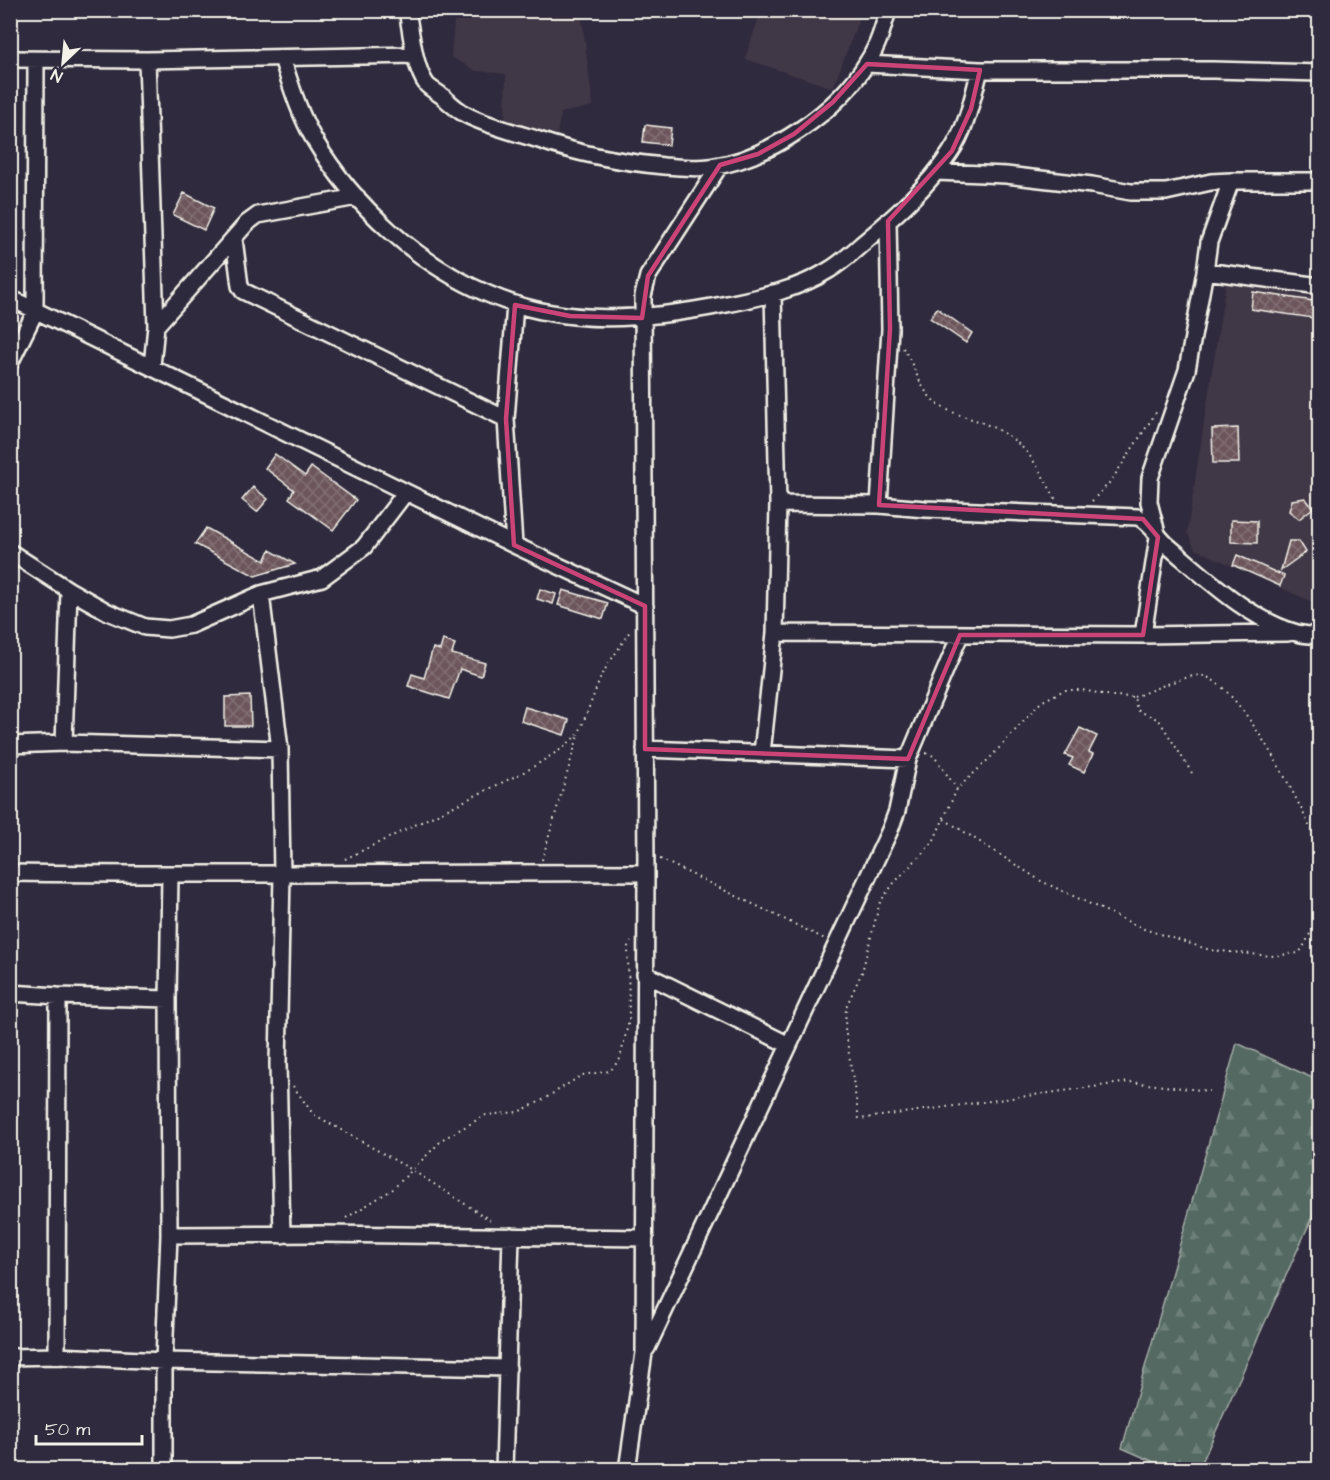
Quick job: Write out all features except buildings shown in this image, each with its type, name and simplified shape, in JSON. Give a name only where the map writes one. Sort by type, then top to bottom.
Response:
[{"type":"street","points":[[407,10],[412,44],[427,84],[466,115],[595,157],[632,164],[688,167],[720,165],[758,154],[794,134],[833,102],[867,64],[876,46],[888,10]]},
{"type":"street","points":[[10,59],[147,60],[416,55]]},
{"type":"street","points":[[282,58],[295,97],[314,139],[342,180],[375,216],[429,261],[487,294],[515,305],[592,318],[642,318],[720,305],[773,293],[829,271],[911,200],[952,151],[971,109],[980,70]]},
{"type":"street","points":[[10,363],[35,312],[36,60]]},
{"type":"street","points":[[147,60],[156,326],[152,366]]},
{"type":"street","points":[[867,64],[980,70],[1213,70],[1320,73]]},
{"type":"street","points":[[627,1470],[644,1353],[646,873],[643,296],[648,276],[720,165]]},
{"type":"street","points":[[936,172],[1006,175],[1131,192],[1166,192],[1211,182],[1320,181]]},
{"type":"street","points":[[1143,635],[1158,537],[1149,502],[1149,486],[1187,370],[1209,242],[1231,181]]},
{"type":"street","points":[[156,326],[247,223],[258,215],[357,197]]},
{"type":"street","points":[[879,505],[890,329],[888,221]]},
{"type":"street","points":[[234,238],[240,286],[243,291],[506,419]]},
{"type":"street","points":[[1205,271],[1320,286]]},
{"type":"street","points":[[762,753],[775,633],[777,504],[773,293]]},
{"type":"street","points":[[10,298],[645,606]]},
{"type":"street","points":[[514,544],[506,419],[515,305]]},
{"type":"street","points":[[10,552],[108,612],[145,627],[169,629],[191,625],[261,594],[322,578],[364,547],[406,492]]},
{"type":"street","points":[[777,504],[879,505],[1063,516],[1138,517],[1150,525],[1158,537],[1237,601],[1264,619],[1297,633]]},
{"type":"street","points":[[64,743],[69,590]]},
{"type":"street","points":[[261,594],[280,749],[282,874],[278,1064],[282,1235]]},
{"type":"street","points":[[775,633],[960,635],[1297,633],[1320,636]]},
{"type":"street","points":[[644,1353],[890,830],[897,811],[908,759],[960,635]]},
{"type":"street","points":[[10,745],[64,743],[280,749]]},
{"type":"street","points":[[645,749],[908,759]]},
{"type":"street","points":[[10,873],[170,875],[646,873]]},
{"type":"street","points":[[164,1470],[164,1361],[169,1235],[170,875]]},
{"type":"street","points":[[645,974],[789,1045]]},
{"type":"street","points":[[10,993],[168,999]]},
{"type":"street","points":[[57,1356],[58,996]]},
{"type":"street","points":[[169,1235],[322,1234],[645,1238]]},
{"type":"street","points":[[504,1470],[511,1236]]},
{"type":"street","points":[[10,1357],[57,1356],[164,1361],[508,1368]]},
{"type":"path","points":[[890,329],[908,355],[925,391],[933,400],[945,409],[1000,431],[1024,447],[1034,459],[1063,516]]},
{"type":"path","points":[[1083,505],[1092,500],[1111,481],[1161,404],[1170,397],[1178,396]]},
{"type":"path","points":[[538,872],[579,733],[602,674],[645,606]]},
{"type":"path","points":[[1209,1091],[1129,1082],[859,1119],[845,1028],[846,1007],[862,972],[880,902],[894,883],[933,842],[957,789],[990,758],[1041,702],[1064,690],[1083,690],[1112,696],[1134,697],[1178,680],[1202,675],[1218,683],[1237,702],[1274,756],[1315,839],[1320,864]]},
{"type":"path","points":[[1134,697],[1137,710],[1159,720],[1192,773]]},
{"type":"path","points":[[337,862],[528,770],[563,748],[579,733]]},
{"type":"path","points":[[908,759],[930,753],[957,789]]},
{"type":"path","points":[[944,819],[1041,881],[1144,929],[1210,950],[1271,956],[1299,953],[1306,943],[1320,899]]},
{"type":"path","points":[[645,852],[835,944]]},
{"type":"path","points":[[322,1234],[393,1189],[444,1139],[486,1116],[518,1112],[541,1101],[582,1075],[610,1071],[620,1059],[629,1020],[628,945],[645,923]]},
{"type":"path","points":[[278,1064],[313,1114],[412,1170],[476,1210],[511,1236]]},
{"type":"highlighted area","points":[[867,64],[980,70],[971,109],[952,151],[888,221],[890,329],[879,505],[1143,519],[1158,537],[1143,635],[960,635],[908,759],[645,749],[645,606],[514,545],[506,419],[515,305],[570,316],[642,318],[648,276],[720,165],[758,154],[794,134],[833,102]]},
{"type":"shaded area","points":[[455,11],[581,11],[593,106],[561,113],[557,134],[505,120],[506,74],[476,71],[451,57]]},
{"type":"shaded area","points":[[761,11],[862,11],[833,88],[745,59]]},
{"type":"shaded area","points":[[1226,282],[1319,298],[1319,605],[1195,549],[1187,532]]},
{"type":"green space","points":[[1237,1043],[1319,1081],[1319,1202],[1199,1469],[1170,1469],[1122,1448]]}]
